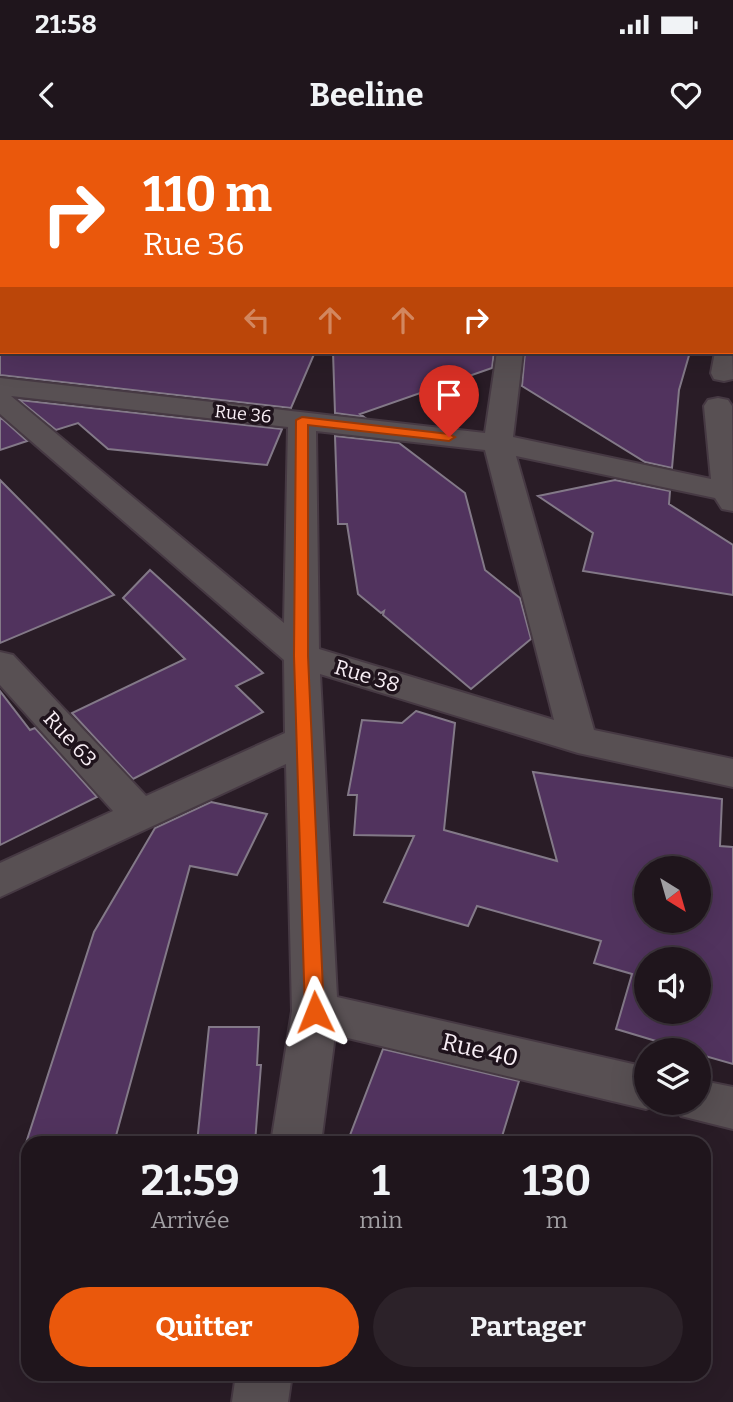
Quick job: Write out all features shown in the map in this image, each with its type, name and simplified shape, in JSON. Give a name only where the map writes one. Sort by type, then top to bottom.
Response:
[{"type":"street","points":[[510,354],[498,443],[578,740]]},
{"type":"street","name":"Rue 36","points":[[0,386],[498,443],[731,496]]},
{"type":"street","name":"Rue 38","points":[[0,400],[301,656],[578,740],[733,773]]},
{"type":"street","points":[[718,406],[731,496]]},
{"type":"street","points":[[297,1136],[315,1012],[301,656],[302,420]]},
{"type":"street","name":"Rue 63","points":[[0,663],[140,815]]},
{"type":"street","points":[[0,881],[304,740]]},
{"type":"street","name":"Rue 40","points":[[315,1012],[634,1085]]},
{"type":"street","points":[[711,1104],[733,1108]]},
{"type":"street","points":[[260,1402],[263,1381]]},
{"type":"building","points":[[0,354],[314,354],[291,408],[0,375]]},
{"type":"building","points":[[333,354],[494,354],[492,368],[360,414],[364,417],[335,413]]},
{"type":"building","points":[[525,354],[689,354],[679,390],[672,468],[645,462],[522,386]]},
{"type":"building","points":[[19,400],[282,429],[267,465],[108,449],[78,423],[56,430]]},
{"type":"building","points":[[0,417],[27,441],[0,450]]},
{"type":"building","points":[[335,436],[399,443],[465,493],[485,570],[520,598],[531,639],[471,689],[383,615],[384,611],[381,613],[358,594],[347,524],[338,524]]},
{"type":"building","points":[[0,480],[114,595],[0,643]]},
{"type":"building","points":[[615,480],[670,491],[669,504],[733,545],[733,595],[583,571],[593,533],[538,496]]},
{"type":"building","points":[[150,570],[263,673],[236,686],[263,712],[133,779],[72,713],[185,659],[123,598]]},
{"type":"building","points":[[0,691],[30,730],[35,728],[97,797],[0,845]]},
{"type":"building","points":[[416,711],[455,723],[444,830],[557,861],[533,772],[722,799],[720,846],[733,847],[733,1064],[711,1058],[711,1038],[646,1038],[616,1029],[632,974],[594,963],[601,941],[477,906],[468,926],[384,902],[414,836],[354,835],[357,795],[348,795],[362,720],[402,723]]},
{"type":"building","points":[[211,802],[267,814],[237,875],[190,866],[116,1136],[28,1136],[94,932],[155,828]]},
{"type":"building","points":[[209,1027],[259,1027],[257,1065],[261,1065],[256,1136],[198,1136]]},
{"type":"building","points":[[383,1049],[519,1081],[502,1136],[350,1136]]},
{"type":"route","points":[[315,1012],[301,656],[302,420],[449,437]]}]
